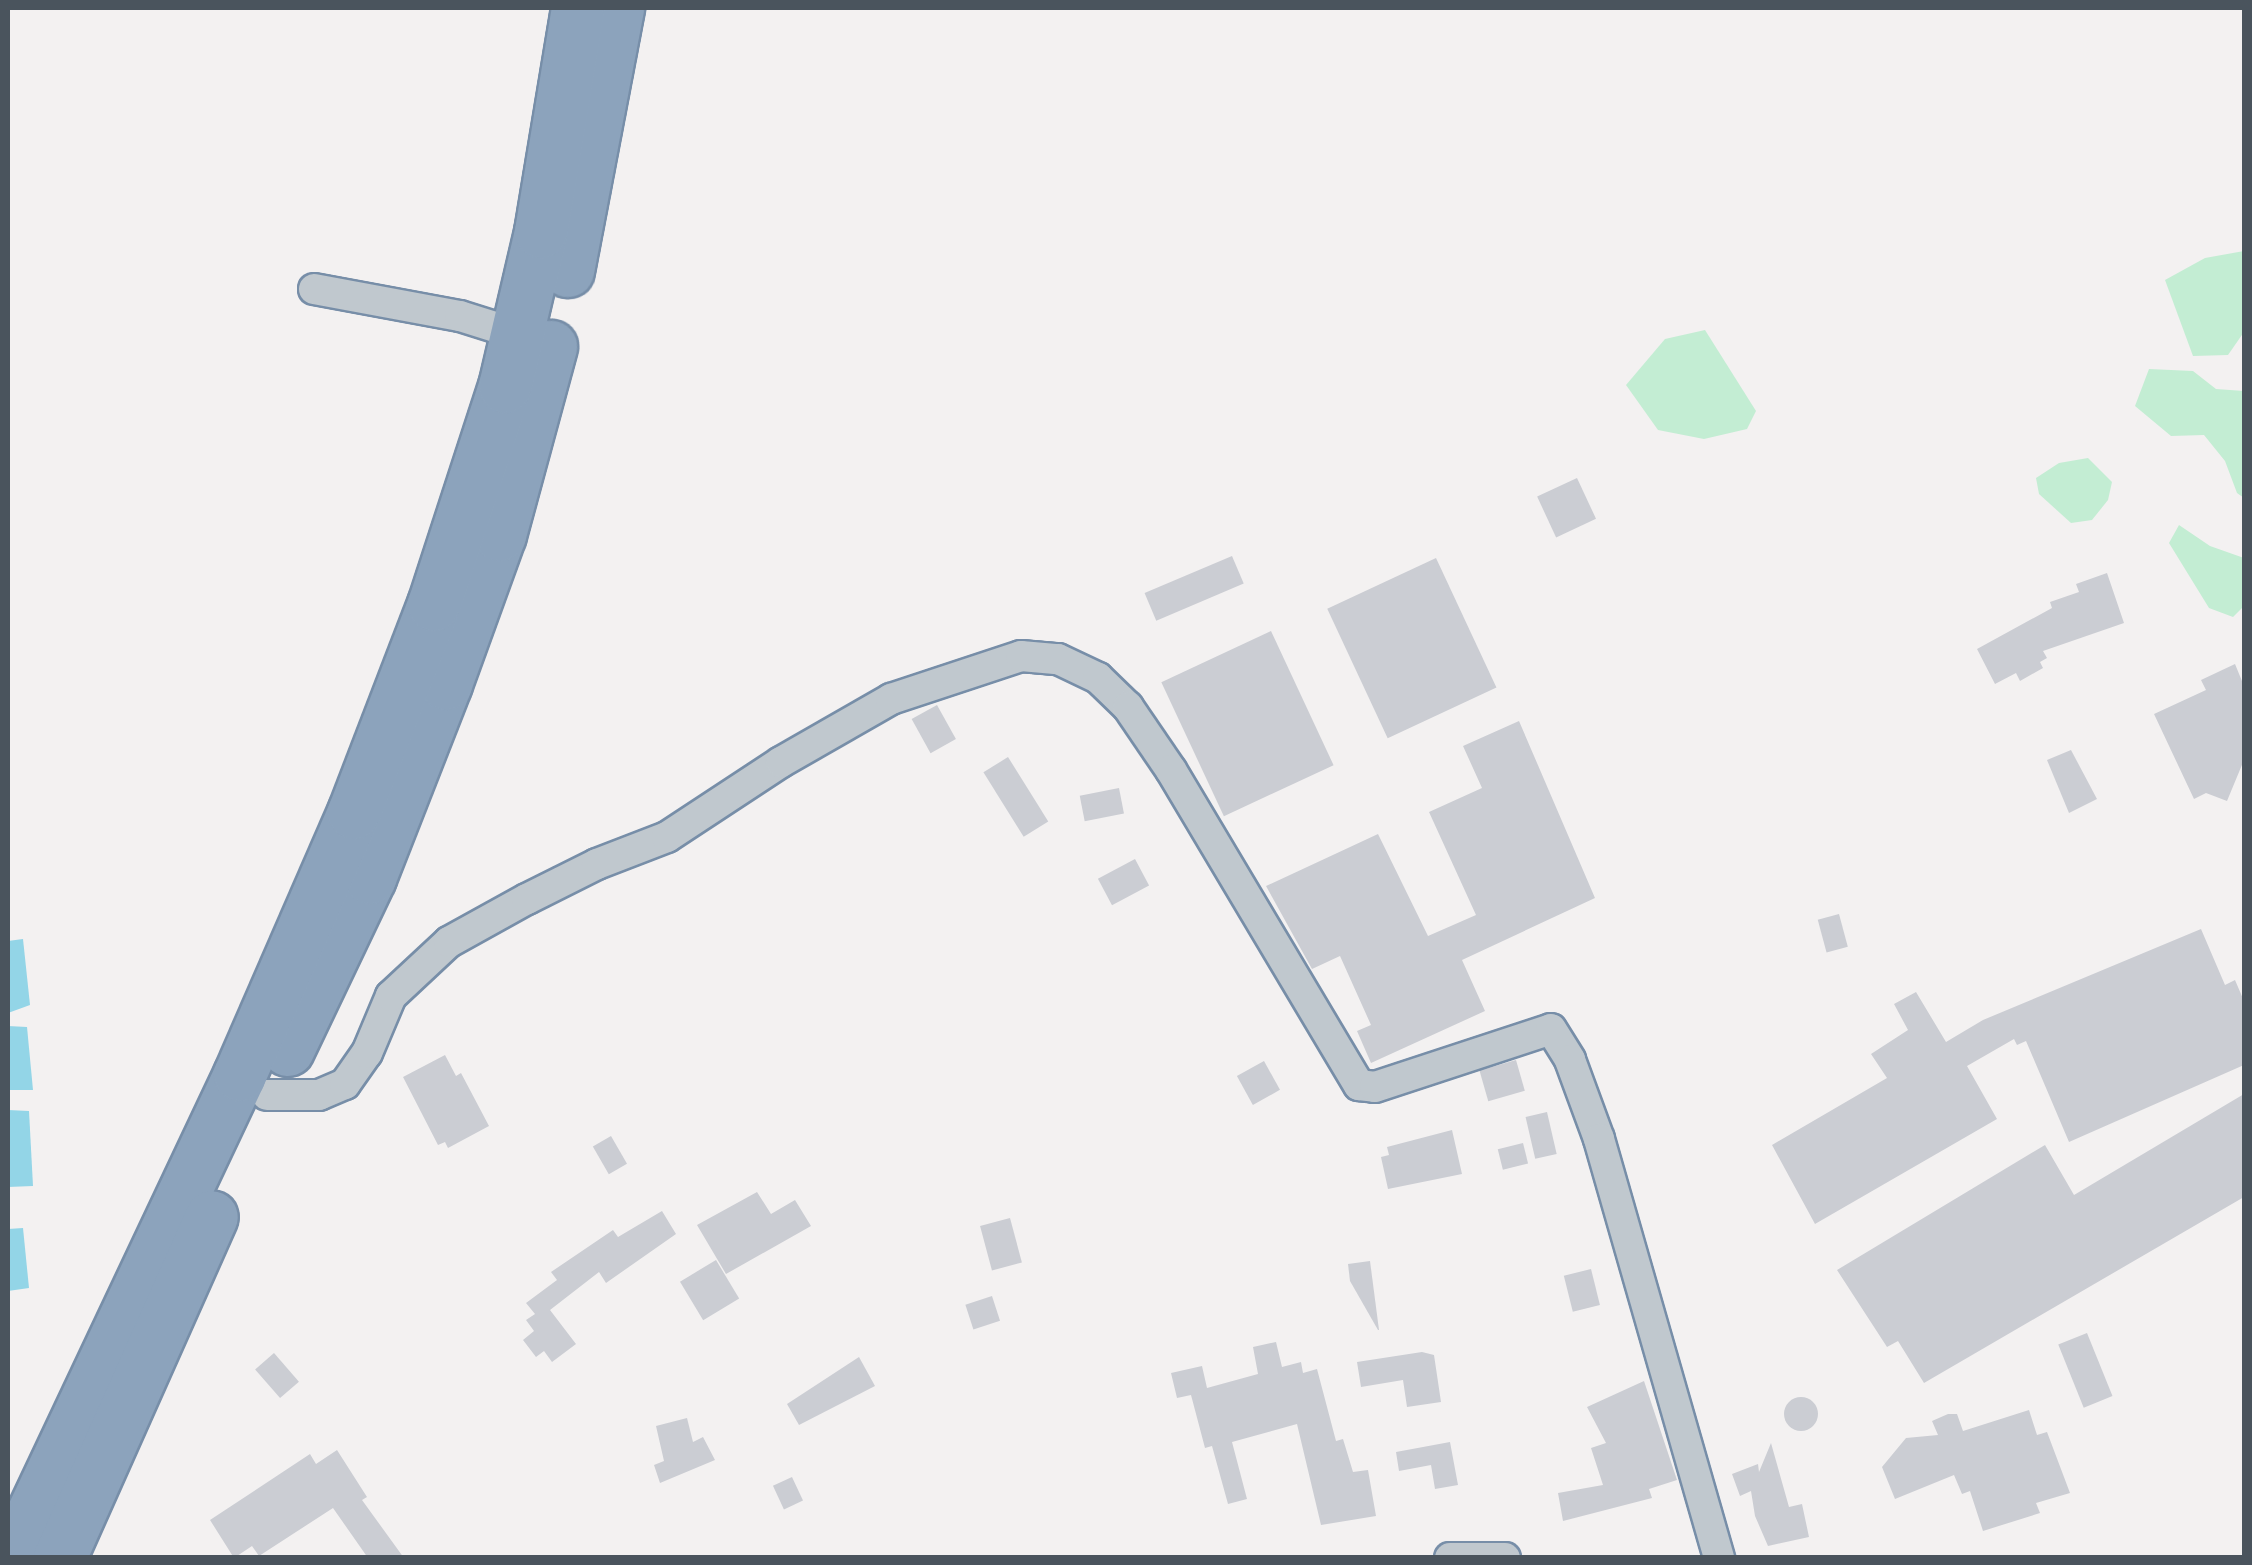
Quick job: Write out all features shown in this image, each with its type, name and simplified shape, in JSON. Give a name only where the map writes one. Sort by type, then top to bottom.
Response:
[{"type":"highway","points":[[12,1558],[240,1075],[354,813],[434,605],[505,387],[518,334],[540,232],[578,8]]},
{"type":"highway","points":[[60,1558],[267,1095],[370,878],[500,535],[524,455],[579,222],[618,8]]},
{"type":"street","points":[[314,289],[460,316],[518,334]]},
{"type":"street","points":[[267,1095],[319,1095],[345,1084],[367,1053],[391,996],[449,942],[527,899],[597,864],[668,837],[781,762],[891,699],[1021,656],[1058,660],[1098,678],[1128,707],[1171,770],[1359,1085],[1375,1087],[1551,1029],[1570,1060],[1599,1139],[1719,1558]]},
{"type":"street","points":[[1450,1558],[1505,1558]]},
{"type":"green space","points":[[2244,251],[2244,332],[2228,355],[2193,356],[2165,280],[2205,258]]},
{"type":"green space","points":[[1705,330],[1756,411],[1747,429],[1704,439],[1658,430],[1626,385],[1665,339]]},
{"type":"green space","points":[[2149,369],[2193,371],[2216,389],[2244,391],[2244,498],[2237,493],[2225,461],[2204,435],[2171,436],[2135,406]]},
{"type":"green space","points":[[2088,458],[2112,482],[2108,500],[2092,520],[2071,523],[2039,494],[2036,478],[2059,463]]},
{"type":"green space","points":[[2179,525],[2210,546],[2244,558],[2244,606],[2233,617],[2209,608],[2169,543]]},
{"type":"water","points":[[23,939],[30,1005],[8,1013],[8,941]]},
{"type":"water","points":[[8,1026],[27,1027],[33,1090],[8,1090]]},
{"type":"water","points":[[8,1110],[29,1111],[33,1186],[8,1187]]},
{"type":"water","points":[[23,1228],[29,1288],[8,1291],[8,1229]]},
{"type":"building","points":[[1577,478],[1596,519],[1556,537],[1537,497]]},
{"type":"building","points":[[1232,556],[1244,584],[1156,621],[1145,593]]},
{"type":"building","points":[[1436,558],[1496,688],[1388,738],[1327,609]]},
{"type":"building","points":[[2107,573],[2124,623],[2043,651],[2047,658],[2040,662],[2043,668],[2020,681],[2016,673],[1995,684],[1977,649],[2052,608],[2050,602],[2079,592],[2076,584]]},
{"type":"building","points":[[1271,631],[1334,765],[1224,816],[1161,682]]},
{"type":"building","points":[[2235,664],[2244,686],[2244,760],[2227,801],[2206,793],[2194,799],[2154,714],[2206,690],[2201,680]]},
{"type":"building","points":[[937,705],[956,739],[931,753],[912,719]]},
{"type":"building","points":[[1519,721],[1595,898],[1462,960],[1485,1011],[1371,1063],[1357,1031],[1371,1025],[1340,956],[1312,969],[1266,886],[1378,834],[1428,936],[1476,915],[1429,812],[1482,788],[1463,746]]},
{"type":"building","points":[[2071,750],[2097,799],[2069,813],[2047,760]]},
{"type":"building","points":[[1008,757],[1048,821],[1024,837],[983,772]]},
{"type":"building","points":[[1119,788],[1124,814],[1085,821],[1080,796]]},
{"type":"building","points":[[1135,859],[1149,885],[1112,905],[1098,879]]},
{"type":"building","points":[[1839,914],[1848,947],[1827,953],[1818,920]]},
{"type":"building","points":[[2201,929],[2225,985],[2235,980],[2244,1001],[2244,1065],[2069,1142],[2026,1041],[2017,1045],[2014,1039],[1967,1066],[1997,1119],[1815,1224],[1772,1145],[1887,1078],[1871,1054],[1908,1030],[1894,1004],[1916,992],[1946,1042],[1983,1020]]},
{"type":"building","points":[[445,1055],[456,1076],[461,1073],[489,1126],[448,1148],[445,1142],[438,1145],[403,1077]]},
{"type":"building","points":[[1516,1060],[1525,1091],[1488,1101],[1479,1070]]},
{"type":"building","points":[[1264,1061],[1280,1090],[1253,1105],[1237,1076]]},
{"type":"building","points":[[2244,1094],[2244,1197],[1924,1383],[1898,1341],[1887,1347],[1837,1270],[2045,1145],[2074,1195]]},
{"type":"building","points":[[1547,1112],[1557,1154],[1535,1159],[1526,1117]]},
{"type":"building","points":[[1452,1130],[1462,1174],[1388,1189],[1381,1157],[1389,1155],[1387,1147]]},
{"type":"building","points":[[611,1136],[627,1164],[609,1174],[593,1146]]},
{"type":"building","points":[[1523,1143],[1528,1163],[1503,1170],[1498,1149]]},
{"type":"building","points":[[757,1192],[771,1214],[795,1200],[811,1226],[726,1274],[697,1225]]},
{"type":"building","points":[[662,1211],[676,1234],[606,1283],[599,1272],[550,1310],[576,1344],[552,1362],[544,1351],[536,1357],[523,1340],[534,1331],[526,1320],[535,1314],[526,1303],[557,1280],[551,1272],[613,1230],[618,1237]]},
{"type":"building","points":[[1010,1218],[1022,1262],[992,1270],[980,1226]]},
{"type":"building","points":[[716,1260],[739,1299],[703,1320],[680,1282]]},
{"type":"building","points":[[1370,1261],[1379,1330],[1350,1281],[1348,1264]]},
{"type":"building","points":[[1591,1269],[1600,1305],[1573,1312],[1564,1276]]},
{"type":"building","points":[[992,1296],[1000,1321],[973,1329],[965,1305]]},
{"type":"building","points":[[2087,1333],[2112,1396],[2084,1408],[2058,1345]]},
{"type":"building","points":[[1276,1342],[1282,1367],[1301,1362],[1303,1373],[1317,1369],[1336,1441],[1343,1439],[1353,1472],[1368,1470],[1376,1516],[1321,1525],[1297,1424],[1232,1442],[1247,1499],[1228,1504],[1212,1446],[1205,1448],[1191,1395],[1177,1398],[1171,1373],[1202,1366],[1207,1388],[1258,1374],[1253,1347]]},
{"type":"building","points":[[1422,1352],[1434,1355],[1441,1402],[1407,1407],[1403,1380],[1361,1387],[1357,1362]]},
{"type":"building","points":[[274,1353],[299,1382],[280,1398],[255,1369]]},
{"type":"building","points":[[859,1357],[875,1386],[799,1425],[787,1404]]},
{"type":"building","points":[[1644,1381],[1677,1480],[1649,1489],[1652,1498],[1563,1521],[1558,1493],[1603,1485],[1591,1448],[1606,1443],[1587,1407]]},
{"type":"building","points":[[1801,1397],[1813,1402],[1818,1414],[1813,1426],[1801,1431],[1789,1426],[1784,1414],[1789,1402]]},
{"type":"building","points":[[2029,1410],[2037,1435],[2047,1432],[2070,1493],[2036,1503],[2040,1513],[1983,1531],[1970,1491],[1962,1494],[1954,1475],[1895,1499],[1882,1467],[1906,1438],[1938,1435],[1932,1421],[1948,1414],[1957,1414],[1963,1431]]},
{"type":"building","points":[[687,1418],[693,1442],[703,1437],[715,1460],[660,1483],[654,1465],[664,1461],[656,1426]]},
{"type":"building","points":[[1450,1442],[1458,1485],[1435,1489],[1431,1465],[1399,1471],[1396,1452]]},
{"type":"building","points":[[1771,1443],[1789,1507],[1802,1504],[1809,1537],[1768,1546],[1755,1516],[1751,1491],[1740,1496],[1732,1474],[1758,1464],[1759,1472]]},
{"type":"building","points":[[337,1450],[367,1497],[362,1500],[404,1558],[368,1558],[333,1508],[259,1556],[252,1546],[234,1558],[210,1520],[310,1454],[316,1464]]},
{"type":"building","points":[[792,1477],[803,1501],[784,1509],[773,1486]]}]
